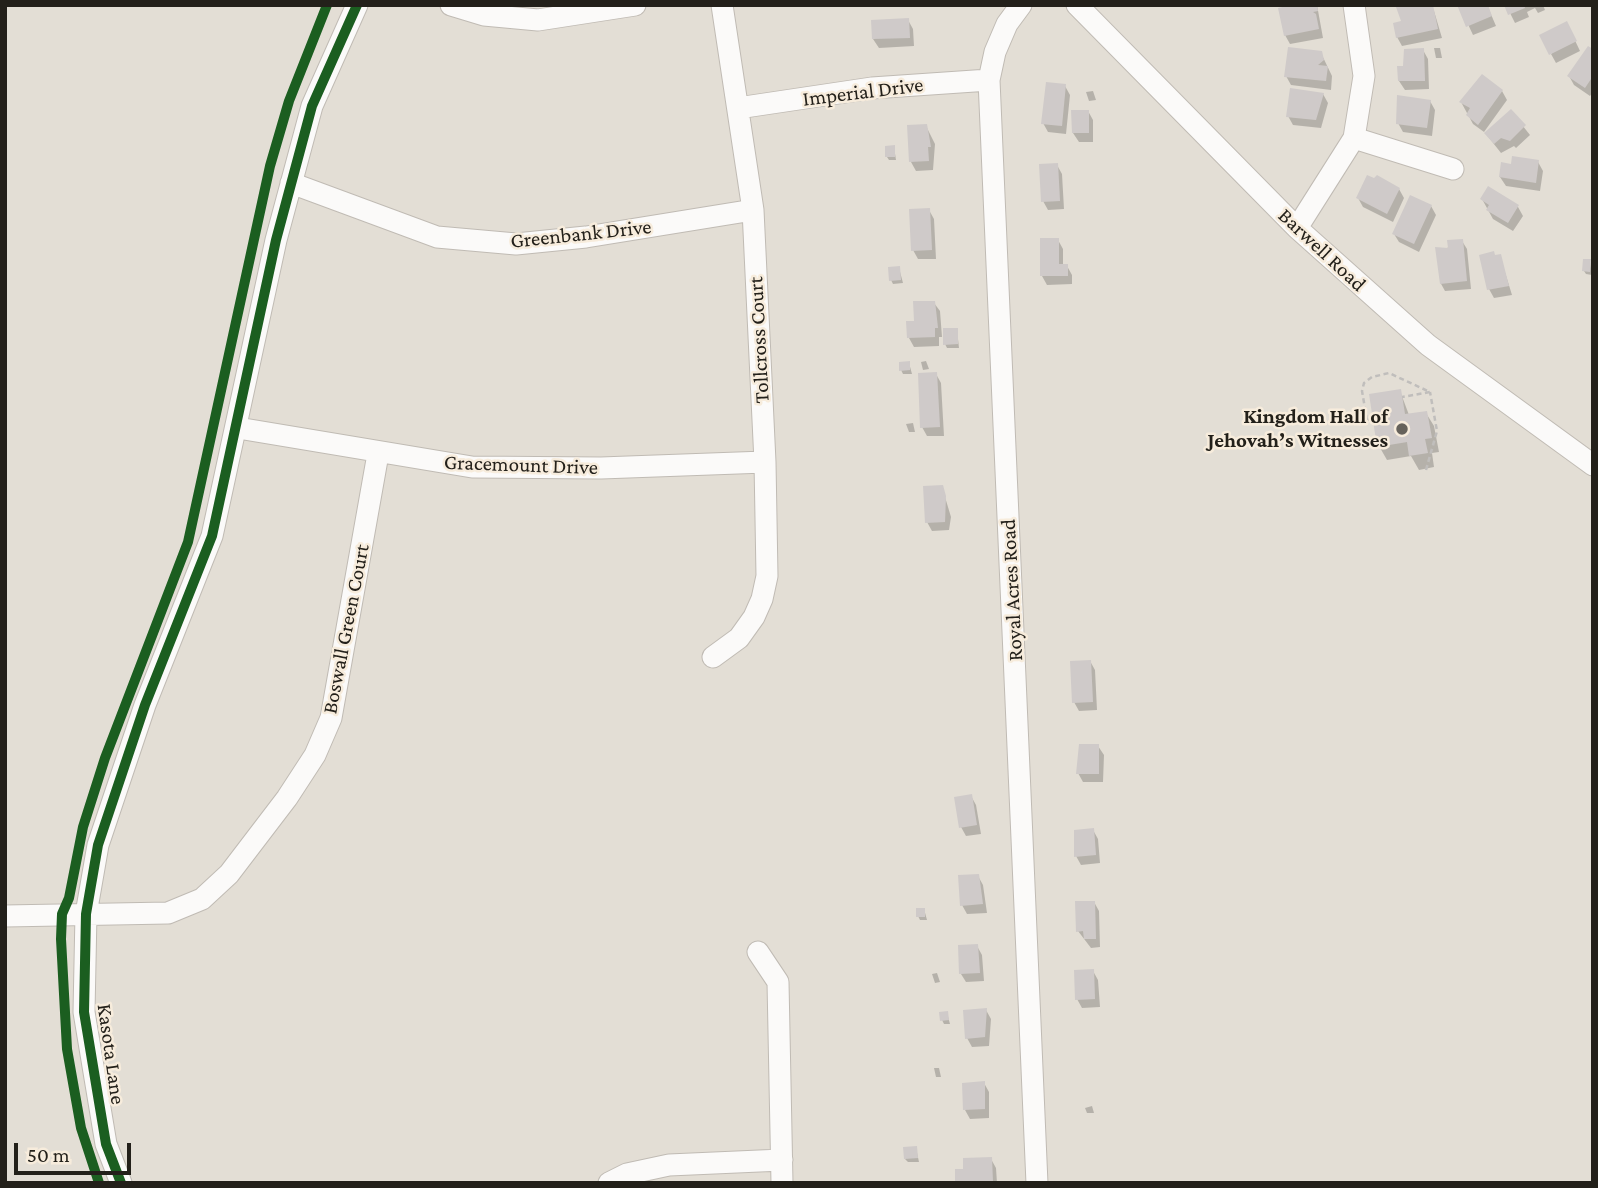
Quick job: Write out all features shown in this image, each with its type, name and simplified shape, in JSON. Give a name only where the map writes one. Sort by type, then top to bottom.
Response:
[{"type":"street","name":"Kasota Lane","points":[[121,1183],[106,1144],[87,1036],[83,963],[86,915],[98,845],[145,705],[212,536],[238,428],[276,240],[291,183],[312,106],[356,5]]},
{"type":"street","points":[[451,5],[484,15],[538,20],[635,5]]},
{"type":"street","name":"Tollcross Court","points":[[713,657],[739,638],[762,599],[766,576],[765,463],[752,210],[722,5]]},
{"type":"street","name":"Royal Acres Road","points":[[1021,5],[1007,24],[995,52],[989,80],[1037,1183]]},
{"type":"street","name":"Barwell Road","points":[[1077,5],[1297,228],[1428,345],[1593,465]]},
{"type":"street","points":[[1297,228],[1354,138],[1364,76],[1354,5]]},
{"type":"street","name":"Imperial Drive","points":[[738,108],[872,88],[989,80]]},
{"type":"street","points":[[1354,138],[1453,169]]},
{"type":"street","name":"Greenbank Drive","points":[[291,183],[437,237],[504,243],[586,237],[752,210]]},
{"type":"street","name":"Gracemount Drive","points":[[238,428],[378,454],[472,467],[601,468],[765,463]]},
{"type":"street","name":"Boswall Green Court","points":[[5,916],[168,913],[202,899],[229,874],[251,847],[315,755],[331,718],[378,454]]},
{"type":"street","points":[[758,952],[778,982],[782,1183]]},
{"type":"street","points":[[608,1183],[627,1174],[669,1166],[782,1160]]},
{"type":"path","points":[[1367,420],[1363,391],[1364,383],[1372,377],[1389,373],[1430,392]]},
{"type":"path","points":[[1402,397],[1430,392]]},
{"type":"path","points":[[1426,470],[1437,431],[1430,392]]},
{"type":"path","points":[[1342,424],[1373,419]]},
{"type":"building","points":[[1317,5],[1318,11],[1313,12],[1316,14],[1319,29],[1284,36],[1278,8]]},
{"type":"building","points":[[1433,5],[1438,29],[1396,38],[1393,23],[1401,21],[1396,7]]},
{"type":"building","points":[[1457,5],[1488,5],[1492,16],[1466,27]]},
{"type":"building","points":[[1504,5],[1524,5],[1525,8],[1508,15]]},
{"type":"building","points":[[909,18],[910,38],[872,39],[871,20]]},
{"type":"building","points":[[1567,21],[1577,41],[1549,55],[1539,35]]},
{"type":"building","points":[[1588,46],[1593,49],[1593,76],[1585,88],[1567,76]]},
{"type":"building","points":[[1288,47],[1322,51],[1324,60],[1318,65],[1328,66],[1326,81],[1284,77]]},
{"type":"building","points":[[1424,48],[1425,81],[1398,81],[1397,66],[1403,66],[1404,49]]},
{"type":"building","points":[[1482,74],[1503,90],[1478,125],[1466,115],[1470,108],[1459,102]]},
{"type":"building","points":[[1046,82],[1066,84],[1062,126],[1041,124]]},
{"type":"building","points":[[1290,88],[1324,93],[1316,120],[1286,117]]},
{"type":"building","points":[[1397,95],[1431,100],[1427,128],[1396,124]]},
{"type":"building","points":[[1511,109],[1526,125],[1510,141],[1501,138],[1494,144],[1484,133]]},
{"type":"building","points":[[1071,110],[1089,110],[1089,133],[1072,133]]},
{"type":"building","points":[[927,124],[931,147],[928,147],[929,161],[909,162],[907,125]]},
{"type":"building","points":[[895,145],[895,157],[885,157],[885,146]]},
{"type":"building","points":[[1512,156],[1539,160],[1536,183],[1499,177],[1501,162],[1511,164]]},
{"type":"building","points":[[1058,163],[1060,201],[1041,202],[1039,164]]},
{"type":"building","points":[[1367,175],[1374,178],[1377,175],[1400,188],[1387,214],[1356,198]]},
{"type":"building","points":[[1488,186],[1519,205],[1508,223],[1486,210],[1489,205],[1480,199]]},
{"type":"building","points":[[1410,195],[1432,205],[1414,244],[1392,234]]},
{"type":"building","points":[[930,208],[932,250],[911,251],[909,209]]},
{"type":"building","points":[[1040,238],[1059,238],[1059,264],[1068,264],[1068,276],[1040,276]]},
{"type":"building","points":[[1463,239],[1467,281],[1440,284],[1435,247],[1448,248],[1447,240]]},
{"type":"building","points":[[1494,251],[1495,255],[1501,254],[1509,286],[1487,290],[1479,255]]},
{"type":"building","points":[[1583,259],[1591,259],[1590,272],[1582,271]]},
{"type":"building","points":[[900,266],[901,280],[889,281],[888,267]]},
{"type":"building","points":[[913,301],[935,301],[938,328],[935,328],[935,337],[907,338],[906,321],[914,321]]},
{"type":"building","points":[[943,328],[958,328],[958,344],[943,345]]},
{"type":"building","points":[[910,361],[910,370],[899,371],[899,362]]},
{"type":"building","points":[[937,372],[940,427],[920,428],[918,373]]},
{"type":"building","name":"Kingdom Hall of Jehovah’s Witnesses","points":[[1401,389],[1405,414],[1427,411],[1432,438],[1425,439],[1428,453],[1409,456],[1407,442],[1377,447],[1369,394]]},
{"type":"building","points":[[943,485],[946,496],[945,522],[925,523],[923,486]]},
{"type":"building","points":[[1091,660],[1093,702],[1072,703],[1070,661]]},
{"type":"building","points":[[1079,744],[1099,744],[1099,774],[1076,774]]},
{"type":"building","points":[[972,794],[977,825],[959,828],[954,797]]},
{"type":"building","points":[[1094,828],[1096,855],[1074,857],[1074,830]]},
{"type":"building","points":[[979,874],[983,904],[960,906],[958,875]]},
{"type":"building","points":[[1075,901],[1095,901],[1096,939],[1084,939],[1083,931],[1076,932]]},
{"type":"building","points":[[916,908],[925,908],[925,917],[916,917]]},
{"type":"building","points":[[978,944],[980,973],[959,974],[958,945]]},
{"type":"building","points":[[1094,969],[1095,999],[1075,1000],[1074,970]]},
{"type":"building","points":[[987,1008],[985,1037],[965,1039],[963,1010]]},
{"type":"building","points":[[948,1011],[949,1020],[940,1021],[939,1012]]},
{"type":"building","points":[[985,1081],[985,1109],[963,1110],[962,1083]]},
{"type":"building","points":[[917,1146],[918,1158],[904,1159],[903,1147]]},
{"type":"building","points":[[992,1157],[993,1183],[955,1181],[955,1169],[963,1169],[963,1158]]},
{"type":"cycle path","points":[[99,1183],[81,1128],[67,1049],[62,914],[69,898],[83,827],[105,758],[188,542],[270,166],[289,101],[327,5]]},
{"type":"cycle path","points":[[121,1183],[106,1144],[84,1012],[86,914],[98,845],[145,705],[212,536],[276,240],[312,106],[357,5]]},
{"type":"place","name":"Kingdom Hall of Jehovah’s Witnesses","points":[[1402,429]]}]
